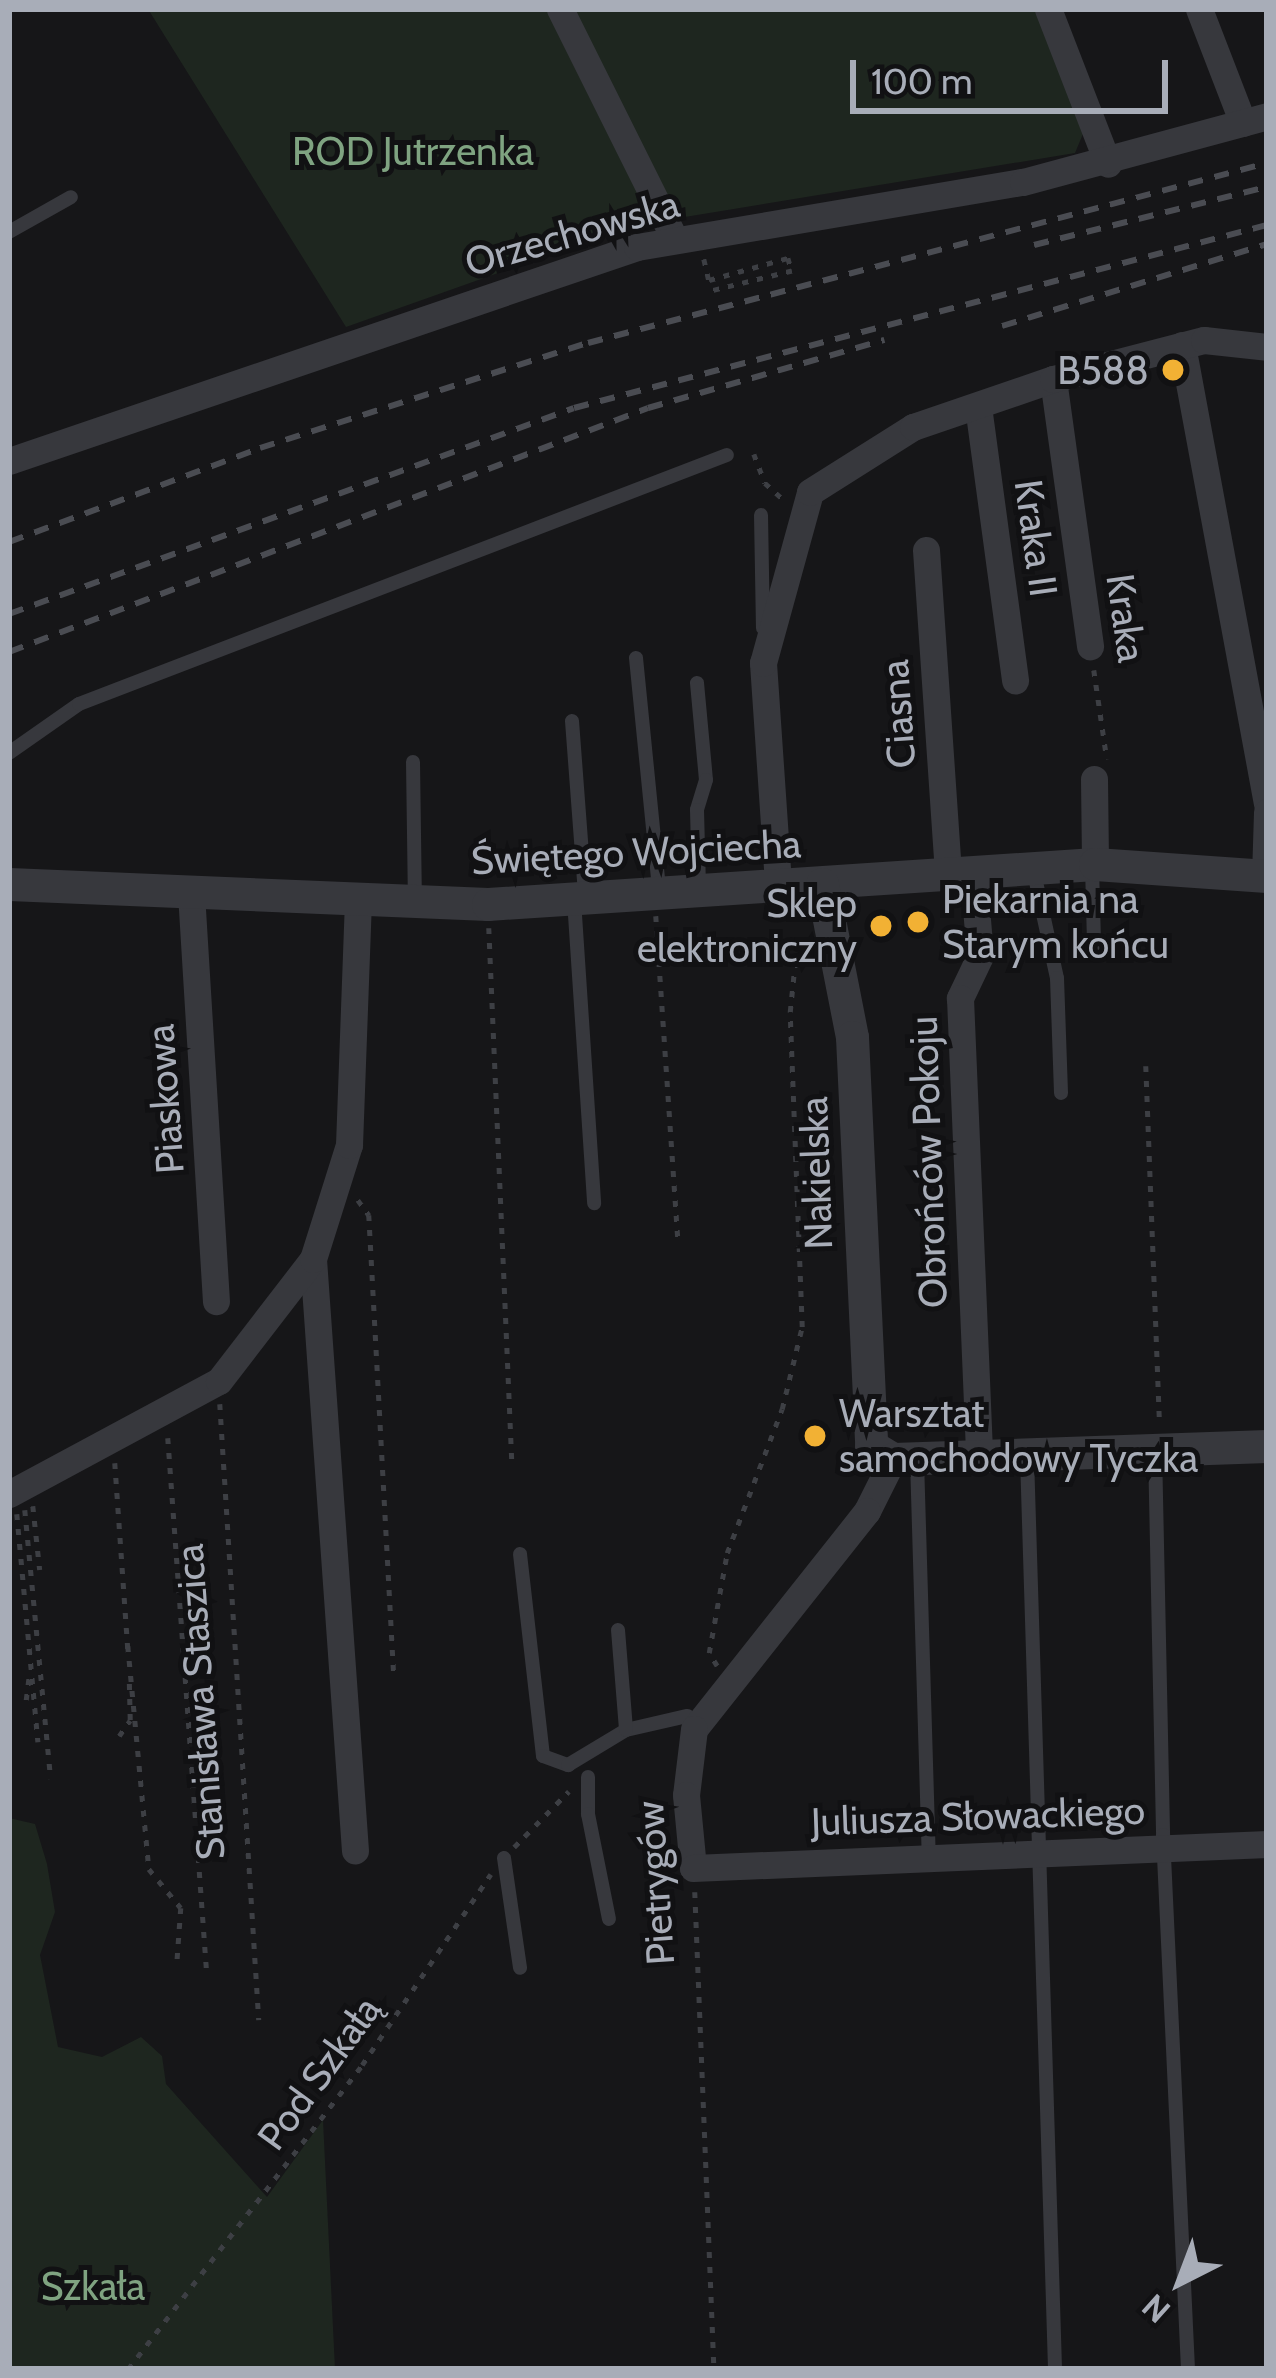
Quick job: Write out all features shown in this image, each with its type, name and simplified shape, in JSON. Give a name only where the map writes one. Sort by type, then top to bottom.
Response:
[{"type":"street","points":[[560,9],[687,238]]},
{"type":"street","points":[[1048,9],[1108,164]]},
{"type":"street","name":"Orzechowska","points":[[9,461],[577,266],[687,238],[1108,164],[1255,120],[1199,9]]},
{"type":"street","points":[[1182,345],[1267,807],[1266,876]]},
{"type":"street","points":[[778,883],[763,663],[810,492],[870,447],[1053,380],[1182,345],[1266,353]]},
{"type":"street","name":"Kraka","points":[[1053,380],[1090,646]]},
{"type":"street","name":"Kraka II","points":[[978,406],[1016,681]]},
{"type":"street","name":"Ciasna","points":[[926,550],[961,873]]},
{"type":"street","points":[[1093,865],[1094,779]]},
{"type":"street","name":"Świętego Wojciecha","points":[[9,884],[488,904],[1093,865],[1266,876]]},
{"type":"street","name":"Obrońców Pokoju","points":[[961,873],[980,956],[960,998],[979,1455]]},
{"type":"street","name":"Nakielska","points":[[822,884],[852,1037],[868,1431],[897,1458]]},
{"type":"street","name":"Piaskowa","points":[[191,893],[216,1301]]},
{"type":"street","points":[[19,1488],[166,1414],[219,1381],[313,1259],[340,1192],[349,1144],[358,902]]},
{"type":"street","points":[[313,1259],[356,1851]]},
{"type":"street","points":[[897,1458],[1267,1446]]},
{"type":"street","name":"Pietrygów","points":[[693,1868],[686,1795],[694,1730],[727,1681],[867,1511],[897,1458]]},
{"type":"street","name":"Juliusza Słowackiego","points":[[693,1868],[1267,1844]]},
{"type":"lane","points":[[9,232],[70,197]]},
{"type":"lane","points":[[9,753],[80,704],[727,455]]},
{"type":"lane","points":[[761,515],[763,663]]},
{"type":"lane","points":[[636,658],[656,892]]},
{"type":"lane","points":[[698,683],[706,780],[698,810],[699,888]]},
{"type":"lane","points":[[572,721],[594,1203]]},
{"type":"lane","points":[[413,762],[416,903]]},
{"type":"lane","points":[[1093,865],[1094,945]]},
{"type":"lane","points":[[1033,868],[1057,978],[1061,1094]]},
{"type":"lane","points":[[1158,1449],[1164,1848],[1189,2369]]},
{"type":"lane","points":[[1027,1453],[1055,2369]]},
{"type":"lane","points":[[897,1458],[928,1856]]},
{"type":"lane","points":[[520,1554],[543,1756],[568,1765],[626,1730],[687,1716]]},
{"type":"lane","points":[[618,1630],[626,1730]]},
{"type":"lane","points":[[589,1778],[588,1814],[609,1919]]},
{"type":"lane","points":[[504,1858],[520,1968]]},
{"type":"path","points":[[687,238],[709,280],[788,258],[792,271],[711,291]]},
{"type":"path","points":[[754,454],[765,483],[802,521]]},
{"type":"path","name":"Kraka","points":[[1090,646],[1108,758],[1094,779]]},
{"type":"path","points":[[656,892],[678,1237]]},
{"type":"path","points":[[488,904],[512,1462]]},
{"type":"path","name":"Świętego Wojciecha","points":[[727,1681],[709,1653],[729,1548],[782,1409],[802,1328],[790,1012],[795,963],[828,919]]},
{"type":"path","points":[[1146,1066],[1158,1449]]},
{"type":"path","points":[[340,1192],[369,1215],[394,1676]]},
{"type":"path","name":"Stanisława Staszica","points":[[219,1381],[259,2020]]},
{"type":"path","points":[[166,1414],[207,1974]]},
{"type":"path","points":[[113,1439],[149,1869],[181,1908],[177,1964]]},
{"type":"path","points":[[19,1488],[40,1570]]},
{"type":"path","points":[[19,1488],[38,1742]]},
{"type":"path","points":[[19,1488],[51,1779]]},
{"type":"path","points":[[119,1736],[130,1720],[128,1646]]},
{"type":"path","points":[[26,1700],[30,1670]]},
{"type":"path","name":"Pod Szkałą","points":[[128,2369],[362,2065],[504,1858]]},
{"type":"path","name":"Pietrygów","points":[[693,1868],[714,2369]]},
{"type":"green space","name":"ROD Jutrzenka","points":[[148,9],[1037,9],[1085,129],[1075,153],[630,226],[346,327]]},
{"type":"green space","name":"Szkała","points":[[9,1818],[35,1824],[47,1864],[55,1912],[40,1955],[58,2047],[102,2057],[141,2037],[162,2056],[166,2084],[267,2197],[323,2120],[335,2369],[9,2369]]},
{"type":"railway","points":[[9,542],[260,448],[588,343],[1267,163]]},
{"type":"railway","points":[[1034,245],[1267,187]]},
{"type":"railway","points":[[9,614],[574,408],[1267,225]]},
{"type":"railway","points":[[1002,326],[1267,244]]},
{"type":"railway","points":[[9,652],[648,408],[884,340]]},
{"type":"place","name":"B588","points":[[1173,370]]},
{"type":"place","name":"Piekarnia na Starym końcu","points":[[918,922]]},
{"type":"place","name":"Sklep elektroniczny","points":[[881,926]]},
{"type":"place","name":"Warsztat samochodowy Tyczka","points":[[815,1436]]}]
